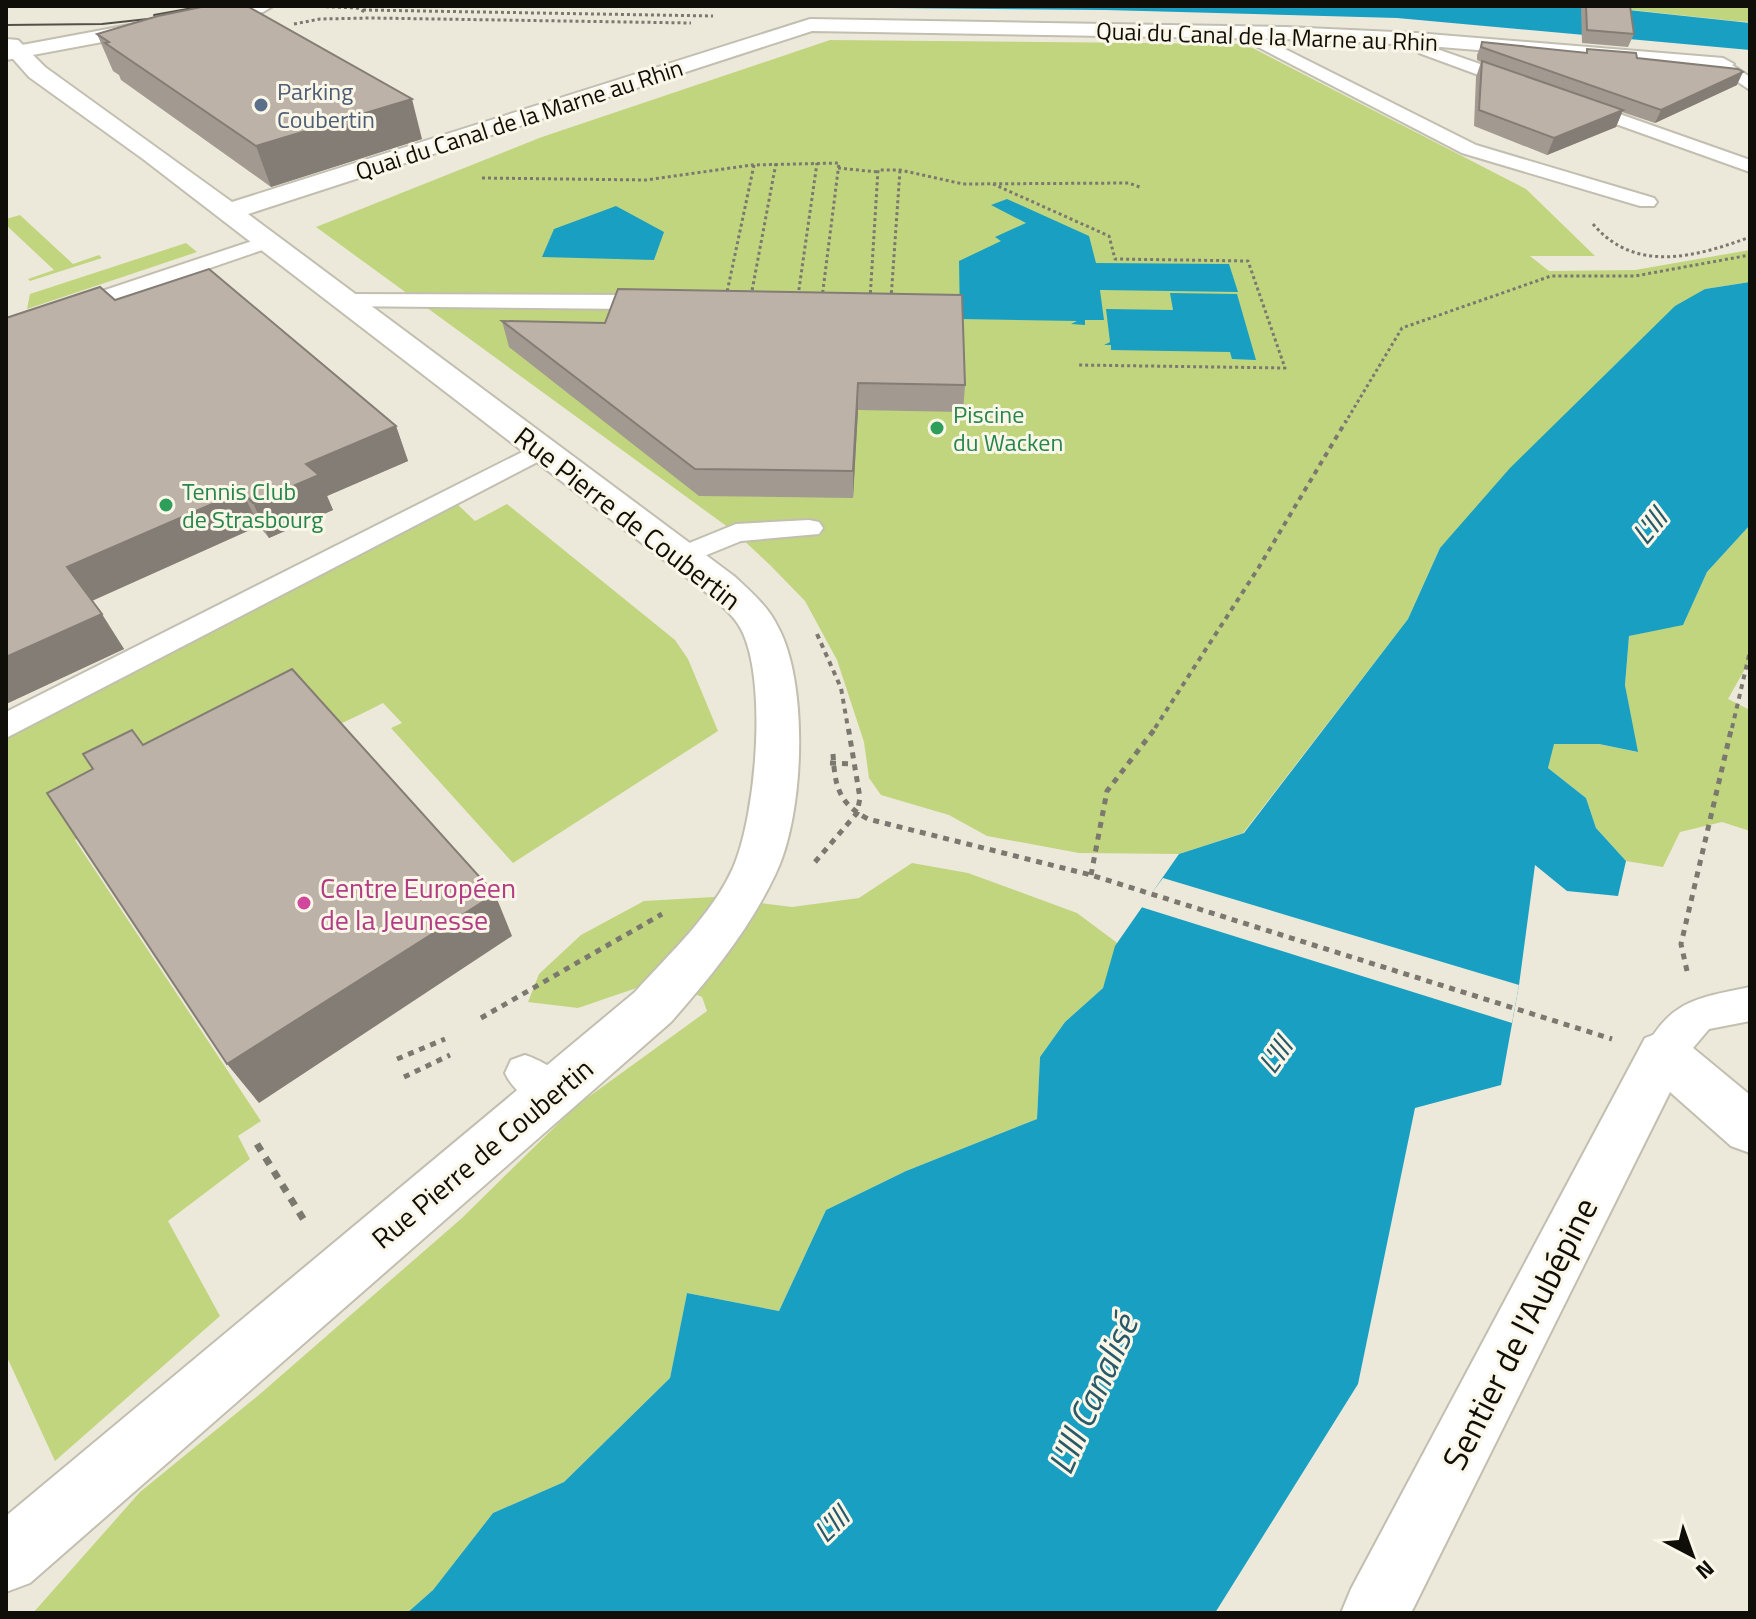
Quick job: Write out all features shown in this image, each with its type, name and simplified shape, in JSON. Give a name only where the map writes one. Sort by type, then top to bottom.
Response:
[{"type":"street","points":[[10,49],[187,8]]},
{"type":"street","points":[[10,49],[257,8]]},
{"type":"street","name":"Quai du Canal de la Marne au Rhin","points":[[227,212],[810,25],[1239,31],[1416,39],[1723,64]]},
{"type":"street","name":"Rue Pierre de Coubertin","points":[[6,1559],[339,1275],[539,1083],[653,1007],[726,922],[755,869],[764,847],[776,762],[774,671],[761,629],[721,585],[10,49]]},
{"type":"street","points":[[1680,1034],[1750,1128]]},
{"type":"street","name":"Sentier de l'Aubépine","points":[[1375,1613],[1680,1034]]},
{"type":"lane","points":[[1239,31],[1469,149],[1647,202]]},
{"type":"lane","points":[[1416,39],[1425,50],[1750,166]]},
{"type":"lane","points":[[1723,64],[1750,85]]},
{"type":"lane","points":[[6,331],[267,242]]},
{"type":"lane","points":[[345,301],[632,302]]},
{"type":"lane","points":[[6,726],[542,450]]},
{"type":"lane","points":[[682,556],[736,533],[809,528]]},
{"type":"lane","points":[[1680,1034],[1750,1004]]},
{"type":"path","name":"Quai du Canal de la Marne au Rhin","points":[[307,6],[357,8],[372,18],[703,23]]},
{"type":"path","points":[[307,6],[320,19],[372,18]]},
{"type":"path","points":[[750,302],[776,163]]},
{"type":"path","points":[[482,178],[646,180],[702,170],[776,163],[839,163],[822,303]]},
{"type":"path","points":[[797,303],[817,163]]},
{"type":"path","points":[[725,302],[754,165]]},
{"type":"path","points":[[838,168],[878,172],[900,170],[963,184],[1129,183],[1142,188]]},
{"type":"path","points":[[885,302],[893,298],[900,170]]},
{"type":"path","points":[[870,304],[878,172]]},
{"type":"path","points":[[993,184],[1109,236],[1115,259],[1248,261],[1285,368],[1078,365]]},
{"type":"path","points":[[1591,220],[1604,241],[1635,254],[1670,257],[1732,244],[1750,237]]},
{"type":"path","points":[[1091,875],[1107,791],[1168,711],[1259,567],[1402,328],[1551,276],[1635,276],[1750,255]]},
{"type":"path","points":[[1680,1034],[1681,944],[1750,651]]},
{"type":"path","points":[[776,762],[853,764]]},
{"type":"path","points":[[857,813],[868,819],[1091,875],[1602,1036]]},
{"type":"path","points":[[481,1018],[674,908]]},
{"type":"path","points":[[397,1059],[445,1039]]},
{"type":"path","points":[[404,1077],[450,1055]]},
{"type":"path","points":[[257,1144],[339,1275]]},
{"type":"green space","points":[[1596,6],[1750,6],[1750,22],[1734,21]]},
{"type":"green space","name":"Piscine du Wacken","points":[[830,40],[1245,44],[1526,189],[1595,256],[1530,256],[1549,271],[1635,270],[1750,250],[1750,282],[1705,289],[1615,365],[1440,548],[1408,619],[1243,833],[1179,854],[1079,853],[987,836],[949,815],[881,795],[869,778],[864,742],[837,660],[805,601],[736,533],[316,227],[542,137]]},
{"type":"green space","points":[[20,215],[73,264],[99,255],[102,258],[30,281],[28,279],[54,270],[6,225],[6,219]]},
{"type":"green space","points":[[186,243],[197,252],[27,309],[30,294]]},
{"type":"green space","points":[[456,503],[475,521],[507,504],[675,640],[688,659],[718,731],[513,863],[391,728],[402,723],[383,703],[306,739],[150,803],[75,840],[261,1121],[238,1136],[250,1159],[168,1221],[220,1316],[55,1461],[6,1355],[6,734]]},
{"type":"green space","points":[[1750,525],[1750,660],[1728,699],[1750,710],[1750,831],[1722,822],[1680,832],[1663,867],[1626,861],[1596,828],[1586,798],[1548,768],[1553,744],[1599,744],[1637,752],[1625,685],[1629,636],[1683,624],[1707,572]]},
{"type":"green space","points":[[912,863],[968,873],[1077,913],[1120,945],[1103,988],[1065,1022],[1040,1057],[1037,1119],[906,1171],[826,1210],[779,1311],[687,1293],[670,1378],[564,1482],[493,1513],[433,1590],[407,1613],[33,1613],[140,1492],[260,1394],[462,1218],[576,1106],[707,1011],[702,997],[660,980],[578,1008],[528,1002],[539,974],[581,935],[644,901],[714,897],[792,907],[859,898]]},
{"type":"water","points":[[685,6],[1591,6],[1750,23],[1750,50],[1397,18],[1106,10]]},
{"type":"water","points":[[1007,199],[1089,236],[1096,263],[1229,264],[1238,292],[1100,290],[1104,320],[1085,320],[1085,325],[1071,324],[1077,321],[960,319],[959,261],[1001,241],[995,237],[1026,223],[991,205]]},
{"type":"water","points":[[616,206],[664,232],[654,260],[542,257],[554,229]]},
{"type":"water","points":[[1750,282],[1750,525],[1707,572],[1683,625],[1629,636],[1625,685],[1638,752],[1599,744],[1554,744],[1548,768],[1586,798],[1596,828],[1626,861],[1618,896],[1567,891],[1535,865],[1519,985],[1501,1085],[1415,1108],[1358,1384],[1215,1613],[407,1613],[433,1590],[493,1513],[564,1482],[670,1378],[687,1293],[779,1311],[826,1210],[906,1171],[1037,1119],[1040,1057],[1065,1022],[1103,988],[1115,946],[1179,854],[1244,833],[1408,619],[1440,548],[1510,468],[1675,306],[1705,289]]},
{"type":"water","points":[[1170,293],[1237,294],[1256,360],[1232,359],[1230,352],[1111,350],[1111,345],[1104,345],[1110,342],[1106,309],[1173,310]]},
{"type":"pier","points":[[1163,878],[1519,985],[1512,1023],[1141,907]]},
{"type":"building","points":[[206,6],[247,6],[412,99],[256,146],[105,43],[109,42],[97,34]]},
{"type":"building","points":[[1586,6],[1630,6],[1634,34],[1587,30]]},
{"type":"building","points":[[1482,42],[1587,53],[1587,49],[1636,53],[1637,58],[1743,72],[1661,110],[1481,47]]},
{"type":"building","points":[[1482,61],[1623,110],[1554,138],[1479,110]]},
{"type":"building","name":"Tennis Club de Strasbourg","points":[[209,269],[396,426],[306,464],[319,475],[253,503],[242,491],[67,567],[102,614],[6,657],[6,318],[100,287],[115,300]]},
{"type":"building","points":[[618,289],[962,295],[965,385],[858,383],[853,471],[695,469],[502,321],[605,323]]},
{"type":"building","name":"Centre Européen de la Jeunesse","points":[[292,669],[495,894],[227,1064],[47,793],[93,769],[83,754],[132,730],[143,745]]},
{"type":"tram line","points":[[154,15],[204,6]]},
{"type":"tram line","points":[[6,25],[102,24],[166,17]]},
{"type":"place","name":"Parking Coubertin","points":[[261,105]]},
{"type":"place","name":"Piscine du Wacken","points":[[937,428]]},
{"type":"place","name":"Tennis Club de Strasbourg","points":[[166,505]]},
{"type":"place","name":"Centre Européen de la Jeunesse","points":[[304,903]]},
{"type":"water label","name":"L'Ill","points":[[1649,526]]},
{"type":"water label","name":"L'Ill","points":[[1275,1055]]},
{"type":"water label","name":"L'Ill Canalisé","points":[[1092,1394]]},
{"type":"water label","name":"L'Ill","points":[[831,1524]]}]
